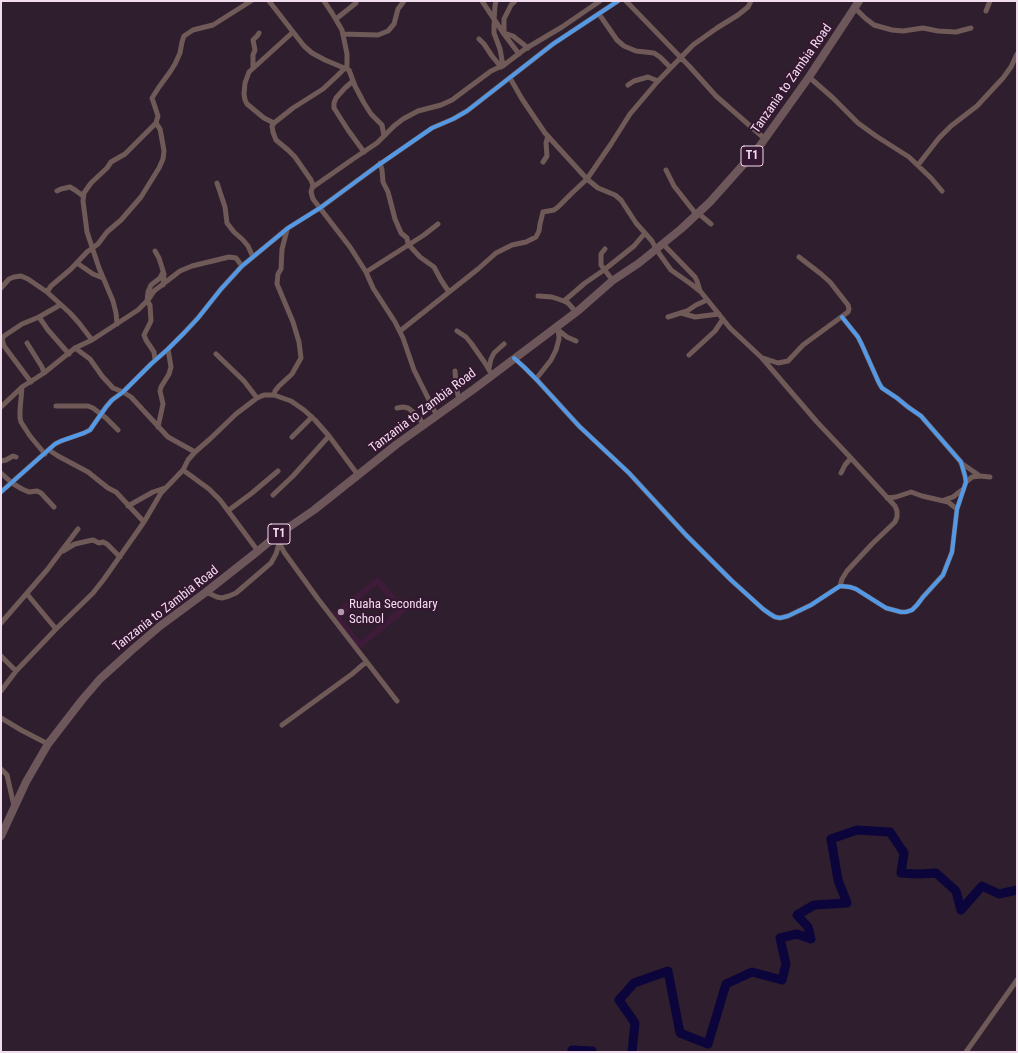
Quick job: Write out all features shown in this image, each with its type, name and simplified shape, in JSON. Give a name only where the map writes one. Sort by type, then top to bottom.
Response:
[{"type":"highway","name":"Tanzania to Zambia Road","points":[[1,836],[26,782],[48,744],[100,679],[160,626],[206,592],[276,536],[314,510],[397,444],[459,400],[490,371],[514,358],[558,328],[613,281],[660,247],[710,202],[765,139],[810,77],[857,5]]},
{"type":"street","points":[[117,324],[113,301],[103,278],[86,228],[82,200],[84,193],[111,162],[125,154],[156,123],[158,116],[152,98],[175,64],[180,53],[184,36],[192,30],[213,25],[251,1]]},
{"type":"street","points":[[269,1],[299,41],[312,53],[349,70],[353,81],[370,112],[382,125],[384,136]]},
{"type":"street","points":[[324,1],[344,34],[347,66],[323,89],[293,108],[274,123],[272,129],[274,136],[279,143],[295,157],[311,180],[313,187],[313,199],[350,247],[366,272],[373,288],[400,331],[414,370],[437,416]]},
{"type":"street","points":[[344,34],[378,35],[388,31],[395,22],[398,9],[404,1]]},
{"type":"street","points":[[482,1],[519,54]]},
{"type":"street","points":[[496,1],[494,33],[500,49],[502,66]]},
{"type":"street","points":[[504,33],[504,19],[511,5],[515,1]]},
{"type":"street","points":[[313,187],[377,143],[403,119],[418,111],[441,105],[459,95],[491,71],[502,66],[600,1]]},
{"type":"street","points":[[1,492],[61,441],[90,430],[112,400],[123,392],[168,349],[194,322],[242,266],[287,229],[320,208],[380,163],[432,128],[467,111],[553,44],[618,1]]},
{"type":"street","points":[[626,1],[716,96],[765,139]]},
{"type":"street","points":[[400,331],[478,270],[500,250],[512,245],[526,242],[536,237],[539,231],[543,212],[554,210],[558,207],[587,179],[630,114],[670,67],[693,45],[748,7],[751,1]]},
{"type":"street","points":[[986,11],[990,1]]},
{"type":"street","points":[[336,19],[356,3]]},
{"type":"street","points":[[857,5],[866,18],[874,25],[892,30],[923,28],[956,32],[971,28]]},
{"type":"street","points":[[599,14],[617,40],[624,46],[636,51],[654,53],[670,67]]},
{"type":"street","points":[[274,123],[264,118],[250,107],[245,100],[245,83],[249,72],[293,32]]},
{"type":"street","points":[[253,68],[253,54],[255,50],[253,40],[259,33]]},
{"type":"street","points":[[504,33],[514,36],[528,48]]},
{"type":"street","points":[[479,39],[502,66]]},
{"type":"street","points":[[918,165],[939,138],[951,126],[977,106],[1004,78],[1017,54]]},
{"type":"street","points":[[628,85],[634,81],[648,77],[658,81]]},
{"type":"street","points":[[810,77],[858,123],[901,151],[918,165],[942,192]]},
{"type":"street","points":[[510,78],[539,126],[587,179],[598,188],[618,197],[636,223],[652,241],[695,277],[701,292]]},
{"type":"street","points":[[353,81],[336,98],[334,108],[364,152]]},
{"type":"street","points":[[46,292],[98,244],[107,232],[121,220],[137,202],[162,163],[164,156],[160,129],[156,123]]},
{"type":"street","points":[[543,162],[547,156],[546,143],[548,136]]},
{"type":"street","points":[[380,163],[383,174],[383,182],[389,196],[400,233],[407,238],[408,244],[421,258],[433,266],[449,292]]},
{"type":"street","points":[[666,170],[674,186],[683,198],[697,214],[710,224]]},
{"type":"street","points":[[217,183],[225,207],[227,223],[248,246],[253,257]]},
{"type":"street","points":[[57,191],[61,188],[70,187],[83,196]]},
{"type":"street","points":[[366,272],[424,235],[438,224]]},
{"type":"street","points":[[274,395],[279,386],[292,374],[301,358],[299,342],[293,322],[277,284],[278,273],[281,269],[282,249],[287,229]]},
{"type":"street","points":[[564,301],[634,246],[645,233]]},
{"type":"street","points":[[660,247],[671,270],[701,292],[730,328],[762,358],[817,423],[896,508],[897,517],[895,522],[847,570],[840,586]]},
{"type":"street","points":[[605,249],[602,254],[600,265],[613,281]]},
{"type":"street","points":[[155,251],[159,258],[163,272],[163,285]]},
{"type":"street","points":[[1,407],[22,387],[44,373],[76,348],[92,340],[138,310],[154,292],[180,271],[192,266],[231,257],[237,259],[242,266]]},
{"type":"street","points":[[762,358],[778,363],[788,361],[803,345],[848,312],[848,305],[827,279],[799,257]]},
{"type":"street","points":[[77,263],[93,274],[103,278]]},
{"type":"street","points":[[155,360],[154,352],[144,337],[151,321],[150,305],[147,300],[150,288],[154,282],[160,278],[163,272]]},
{"type":"street","points":[[1,288],[11,278],[17,276],[28,279],[46,292],[79,323],[92,340]]},
{"type":"street","points":[[538,296],[552,297],[564,301],[568,303],[576,312]]},
{"type":"street","points":[[668,317],[688,311],[696,304],[707,300]]},
{"type":"street","points":[[31,382],[4,346],[2,338],[22,324],[60,305]]},
{"type":"street","points":[[681,313],[695,317],[719,314]]},
{"type":"street","points":[[39,316],[48,330],[69,354]]},
{"type":"street","points":[[842,316],[858,337],[882,388],[921,416],[961,462],[980,476]]},
{"type":"street","points":[[689,355],[715,331],[723,319]]},
{"type":"street","points":[[558,328],[567,337],[576,341]]},
{"type":"street","points":[[536,379],[551,360],[556,350],[559,339],[558,328]]},
{"type":"street","points":[[457,331],[466,337],[490,371]]},
{"type":"street","points":[[27,343],[44,373]]},
{"type":"street","points":[[490,371],[491,359],[494,353],[504,344]]},
{"type":"street","points":[[76,348],[90,359],[113,388],[131,397],[168,437],[195,452]]},
{"type":"street","points":[[158,427],[163,404],[160,391],[171,367],[168,349]]},
{"type":"street","points":[[216,354],[244,381],[257,398]]},
{"type":"street","points":[[514,358],[536,379],[579,426],[644,488],[686,535],[730,580],[763,609],[775,617],[780,618],[788,616],[811,605],[840,586],[856,589],[886,608],[901,612],[912,610],[943,575],[952,552],[957,509],[962,490],[966,482],[972,477],[990,477]]},
{"type":"street","points":[[455,371],[459,400]]},
{"type":"street","points":[[22,387],[21,422],[30,436],[47,452],[58,456],[88,472],[108,488],[116,492],[144,522]]},
{"type":"street","points":[[1,689],[56,629],[93,593],[144,522],[158,497],[183,470],[188,460],[195,452],[236,414],[257,398],[264,395],[274,395],[291,401],[312,417],[329,436],[358,475]]},
{"type":"street","points":[[56,406],[88,406],[101,414],[118,430]]},
{"type":"street","points":[[397,408],[408,408],[417,415],[424,425]]},
{"type":"street","points":[[292,437],[312,417]]},
{"type":"street","points":[[273,495],[293,476],[329,436]]},
{"type":"street","points":[[1,461],[13,456],[16,457]]},
{"type":"street","points":[[841,473],[851,458]]},
{"type":"street","points":[[961,462],[966,482]]},
{"type":"street","points":[[183,470],[209,489],[220,500],[229,510],[258,551]]},
{"type":"street","points":[[229,510],[278,471]]},
{"type":"street","points":[[1,473],[12,483],[26,491],[41,493],[54,507]]},
{"type":"street","points":[[128,506],[153,492],[165,488]]},
{"type":"street","points":[[943,501],[953,497],[962,490]]},
{"type":"street","points":[[887,498],[896,497],[911,492],[948,502],[957,509]]},
{"type":"street","points":[[1,623],[27,594],[78,529]]},
{"type":"street","points":[[276,536],[279,544],[318,599],[397,701]]},
{"type":"street","points":[[62,551],[75,544],[93,540],[99,543],[103,542],[120,557]]},
{"type":"street","points":[[206,592],[222,598],[236,593],[271,563],[279,544]]},
{"type":"street","points":[[27,594],[56,629]]},
{"type":"street","points":[[1,618],[8,615]]},
{"type":"street","points":[[2,658],[16,671]]},
{"type":"street","points":[[282,725],[366,662]]},
{"type":"street","points":[[1,718],[48,744]]},
{"type":"street","points":[[1,769],[7,776],[14,806]]},
{"type":"street","points":[[966,1052],[1017,980]]},
{"type":"shaded area","name":"Ruaha Secondary School","points":[[378,576],[407,611],[360,649],[332,614]],"holes":[[[377,585],[397,610],[360,641],[340,616],[342,614],[344,616],[351,610],[349,608]]]},
{"type":"waterway","points":[[632,1052],[635,1023],[619,1000],[634,983],[668,971],[680,1033],[708,1044],[726,984],[752,972],[782,980],[786,964],[780,938],[797,934],[811,939],[808,927],[797,915],[814,905],[847,903],[838,880],[831,839],[857,830],[890,832],[904,853],[901,873],[936,873],[956,891],[961,910],[982,886],[999,894],[1017,890]]},
{"type":"waterway","points":[[572,1052],[572,1050],[592,1052]]},
{"type":"cycle path","points":[[1,492],[55,444],[90,430],[112,400],[123,392],[184,333],[242,266],[288,228],[320,208],[432,128],[467,111],[553,44],[618,1]]},
{"type":"cycle path","points":[[514,358],[537,380],[579,426],[629,473],[686,535],[731,580],[770,614],[780,618],[788,616],[811,605],[840,586],[856,589],[886,608],[906,612],[912,610],[943,575],[952,552],[957,509],[966,482],[965,476],[961,462],[921,416],[882,388],[858,337],[842,317]]},
{"type":"place","name":"Ruaha Secondary School","points":[[341,612]]}]
